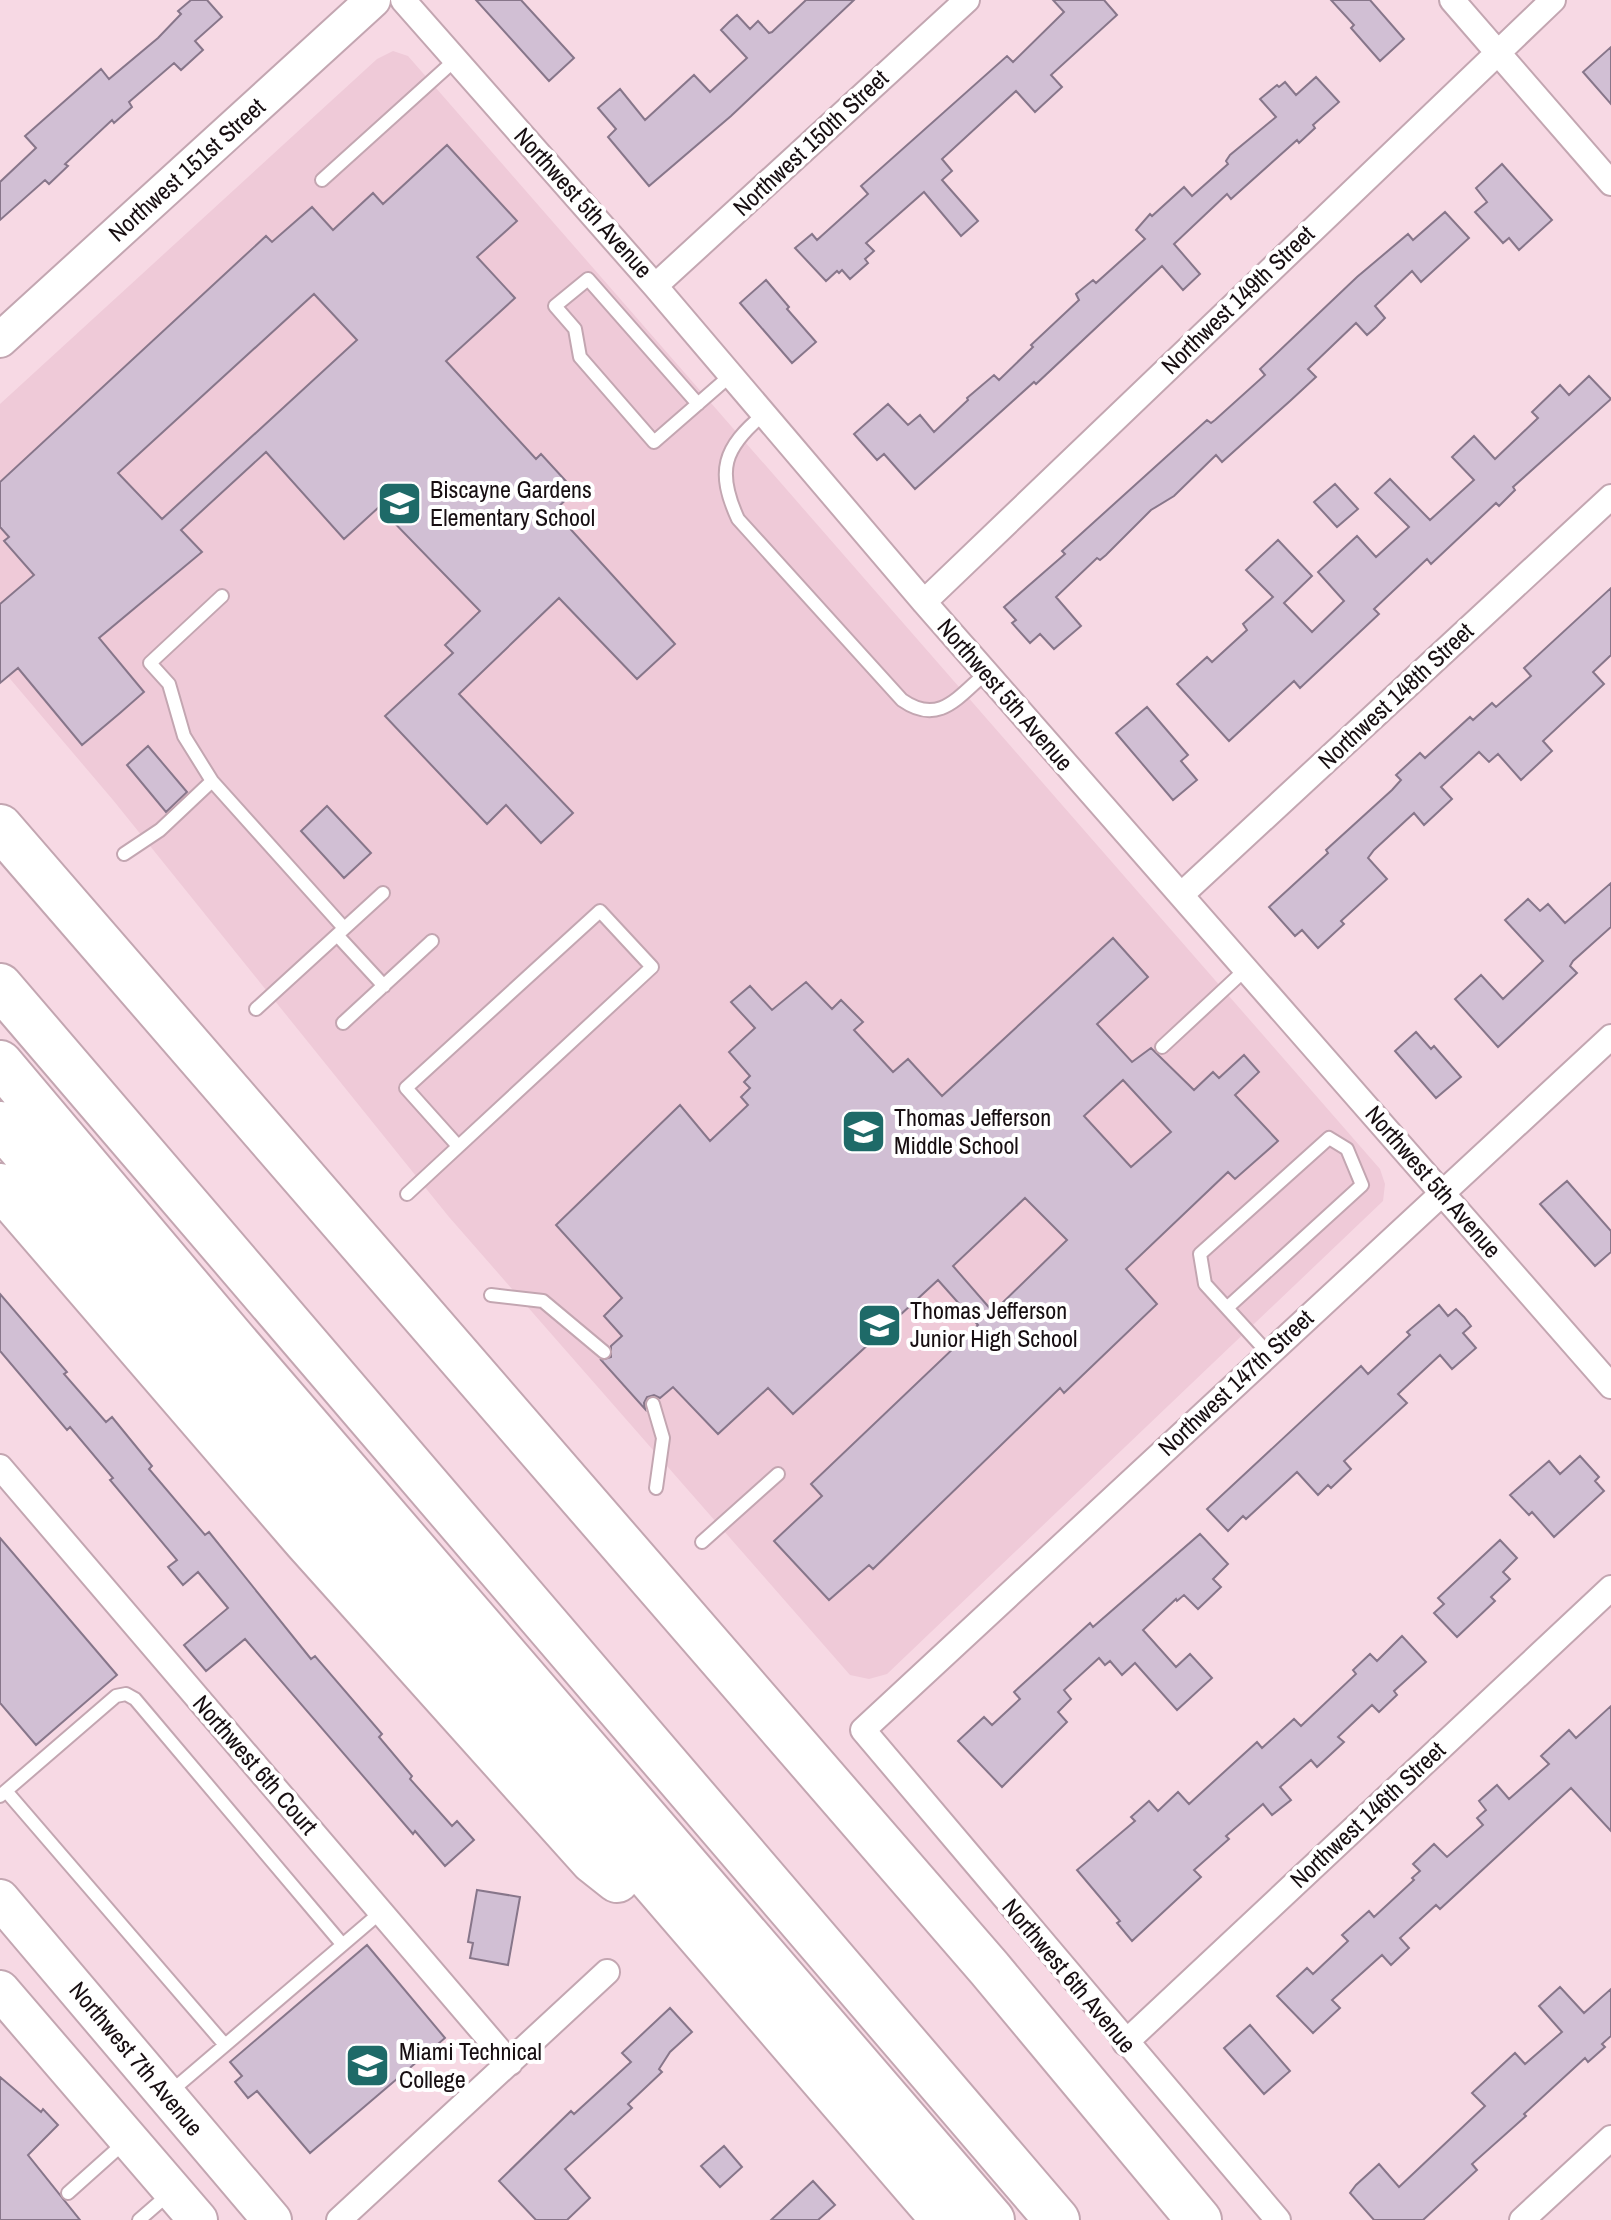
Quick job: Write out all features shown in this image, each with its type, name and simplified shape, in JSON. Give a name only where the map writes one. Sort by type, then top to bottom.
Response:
[{"type":"highway","points":[[0,827],[989,1968],[1199,2220]]},
{"type":"highway","points":[[0,970],[242,1254],[270,1299]]},
{"type":"highway","points":[[0,986],[1057,2220]]},
{"type":"highway","points":[[0,1063],[233,1339],[992,2220]]},
{"type":"highway","points":[[0,1124],[944,2220]]},
{"type":"highway","points":[[0,1186],[306,1541],[593,1861],[725,1969]]},
{"type":"main road","name":"Northwest 7th Avenue","points":[[0,1899],[272,2220]]},
{"type":"main road","points":[[5,2008],[129,2140],[198,2220]]},
{"type":"street","name":"Northwest 151st Street","points":[[0,340],[373,0]]},
{"type":"street","name":"Northwest 5th Avenue","points":[[403,0],[655,286],[924,602],[1611,1386]]},
{"type":"street","name":"Northwest 150th Street","points":[[655,286],[967,0]]},
{"type":"street","points":[[1452,0],[1611,183]]},
{"type":"street","name":"Northwest 149th Street","points":[[924,602],[1553,0]]},
{"type":"street","name":"Northwest 148th Street","points":[[1181,895],[1611,497]]},
{"type":"street","name":"Northwest 147th Street","points":[[863,1730],[1611,1037]]},
{"type":"street","name":"Northwest 6th Court","points":[[0,1467],[510,2063]]},
{"type":"street","name":"Northwest 146th Street","points":[[1125,2043],[1611,1588]]},
{"type":"street","name":"Northwest 6th Avenue","points":[[863,1730],[1278,2220]]},
{"type":"street","points":[[339,2220],[607,1972]]},
{"type":"street","points":[[1522,2220],[1611,2138]]},
{"type":"lane","points":[[322,180],[455,60]]},
{"type":"lane","points":[[698,404],[588,279],[555,306],[575,329],[580,357],[654,442],[698,404],[731,375]]},
{"type":"lane","points":[[764,414],[742,432],[726,461],[726,492],[738,519],[902,700],[914,708],[931,712],[946,707],[986,673]]},
{"type":"lane","points":[[222,596],[150,663],[169,684],[184,736],[212,781],[384,986]]},
{"type":"lane","points":[[124,854],[160,830],[212,781]]},
{"type":"lane","points":[[256,1009],[383,893]]},
{"type":"lane","points":[[407,1194],[652,967],[600,911],[406,1088],[458,1146]]},
{"type":"lane","points":[[343,1023],[432,941]]},
{"type":"lane","points":[[1162,1047],[1246,969]]},
{"type":"lane","points":[[1228,1307],[1362,1185],[1347,1149],[1329,1138],[1200,1254],[1205,1284],[1268,1353]]},
{"type":"lane","points":[[491,1295],[543,1301],[604,1352]]},
{"type":"lane","points":[[653,1404],[663,1438],[656,1488]]},
{"type":"lane","points":[[702,1542],[778,1474]]},
{"type":"lane","points":[[225,2045],[3,1794],[116,1696],[126,1694],[135,1699],[342,1944]]},
{"type":"lane","points":[[167,2095],[381,1912]]},
{"type":"lane","points":[[68,2193],[129,2140]]},
{"type":"lane","points":[[139,2220],[173,2191]]},
{"type":"shaded area","points":[[393,51],[408,56],[1380,1169],[1385,1184],[1383,1201],[887,1674],[869,1679],[850,1675],[449,1217],[113,800],[0,667],[0,404],[377,59]]},
{"type":"building","points":[[191,0],[207,0],[222,17],[195,41],[203,50],[181,70],[174,63],[129,102],[132,107],[114,123],[112,120],[65,164],[68,166],[49,184],[45,180],[0,220],[0,182],[36,148],[25,136],[101,69],[109,79],[158,38],[181,14],[178,11]]},
{"type":"building","points":[[476,0],[521,0],[574,58],[549,81]]},
{"type":"building","points":[[806,0],[854,0],[731,116],[649,186],[608,137],[616,129],[598,108],[620,89],[645,120],[694,75],[710,92],[747,58],[721,30],[729,22],[737,15],[750,29],[758,21],[769,33]]},
{"type":"building","points":[[1053,0],[1104,0],[1117,15],[1051,75],[1062,87],[1035,112],[1016,91],[942,159],[952,171],[942,180],[978,221],[961,236],[924,192],[866,243],[874,251],[865,259],[868,263],[850,279],[842,270],[826,281],[795,248],[812,234],[817,240],[868,194],[861,186],[1007,56],[1013,62],[1064,12]]},
{"type":"building","points":[[1331,0],[1370,0],[1404,39],[1380,61]]},
{"type":"building","points":[[1611,47],[1611,104],[1583,72]]},
{"type":"building","points":[[1316,77],[1339,102],[1313,125],[1315,128],[1299,143],[1297,140],[1231,199],[1227,194],[1174,244],[1200,274],[1183,290],[1162,266],[1036,384],[1034,382],[915,489],[884,454],[877,460],[854,434],[888,404],[908,425],[920,415],[934,432],[967,398],[994,375],[999,380],[1033,347],[1031,345],[1079,300],[1076,294],[1093,280],[1096,283],[1145,239],[1136,230],[1150,214],[1152,216],[1184,187],[1192,196],[1228,164],[1226,161],[1230,155],[1276,117],[1260,99],[1285,82],[1296,95]]},
{"type":"building","points":[[447,145],[517,221],[477,257],[515,298],[446,361],[536,459],[541,454],[575,491],[554,511],[675,644],[637,679],[559,598],[459,694],[573,813],[541,843],[506,805],[487,824],[385,716],[453,653],[445,645],[480,611],[379,507],[344,539],[266,452],[181,530],[202,552],[99,638],[144,692],[120,713],[82,745],[18,668],[0,683],[0,604],[34,575],[4,541],[9,537],[0,527],[0,482],[266,236],[272,242],[312,207],[333,230],[373,193],[383,204]],"holes":[[[314,294],[357,340],[162,519],[118,473]]]},
{"type":"building","points":[[1502,164],[1552,220],[1519,250],[1509,238],[1503,243],[1475,212],[1487,202],[1476,188]]},
{"type":"building","points":[[1445,212],[1469,238],[1421,282],[1412,271],[1375,306],[1385,318],[1376,327],[1367,335],[1356,323],[1308,369],[1316,377],[1290,401],[1222,462],[1216,455],[1174,496],[1151,510],[1106,555],[1100,560],[1097,558],[1056,597],[1081,626],[1054,649],[1040,634],[1030,643],[1012,623],[1016,620],[1004,607],[1207,420],[1211,423],[1215,420],[1265,375],[1260,369],[1357,277],[1408,234],[1413,240]]},
{"type":"building","points":[[766,280],[816,342],[792,363],[740,303]]},
{"type":"building","points":[[1589,376],[1611,399],[1513,487],[1515,490],[1499,506],[1496,503],[1431,564],[1427,559],[1374,609],[1379,614],[1300,688],[1294,681],[1229,741],[1177,684],[1207,657],[1212,662],[1247,630],[1243,624],[1273,597],[1246,570],[1278,540],[1312,576],[1284,603],[1312,632],[1344,601],[1318,572],[1357,536],[1376,557],[1409,527],[1375,493],[1390,479],[1430,520],[1474,480],[1452,457],[1474,436],[1495,459],[1538,418],[1532,412],[1560,385],[1569,395]]},
{"type":"building","points":[[1335,484],[1358,509],[1337,527],[1314,502]]},
{"type":"building","points":[[1611,588],[1611,655],[1593,672],[1604,684],[1543,741],[1552,751],[1521,780],[1498,754],[1489,762],[1479,752],[1441,787],[1452,799],[1424,825],[1414,813],[1374,850],[1368,858],[1387,879],[1341,921],[1344,924],[1318,948],[1302,930],[1295,936],[1269,907],[1392,790],[1401,780],[1396,775],[1420,753],[1425,758],[1470,717],[1473,720],[1492,703],[1496,707],[1531,676],[1524,668]]},
{"type":"building","points":[[1147,707],[1188,755],[1181,761],[1197,780],[1173,800],[1116,733]]},
{"type":"building","points":[[148,746],[187,792],[166,812],[127,765]]},
{"type":"building","points":[[327,806],[371,853],[344,878],[301,831]]},
{"type":"building","points":[[1611,883],[1611,927],[1573,961],[1570,966],[1577,973],[1498,1047],[1455,999],[1481,975],[1503,999],[1543,961],[1505,920],[1528,899],[1540,911],[1548,904],[1565,923]]},
{"type":"building","points":[[1113,938],[1148,977],[1097,1024],[1132,1062],[1151,1048],[1194,1090],[1213,1072],[1219,1078],[1244,1055],[1259,1072],[1235,1095],[1278,1141],[1235,1179],[1228,1172],[1126,1269],[1157,1304],[1064,1393],[1060,1388],[873,1569],[869,1565],[829,1600],[774,1541],[822,1496],[811,1484],[978,1325],[938,1280],[793,1414],[768,1388],[718,1434],[673,1387],[660,1398],[654,1395],[647,1397],[645,1409],[601,1360],[611,1357],[611,1346],[622,1336],[604,1316],[622,1298],[556,1225],[680,1105],[710,1141],[748,1105],[741,1097],[750,1088],[744,1082],[750,1076],[729,1052],[755,1028],[731,1002],[750,986],[772,1010],[806,982],[832,1009],[841,1000],[863,1022],[854,1030],[893,1072],[908,1059],[942,1096]],"holes":[[[1123,1080],[1171,1132],[1131,1167],[1084,1116]],[[1025,1198],[1067,1240],[993,1312],[953,1266]]]},
{"type":"building","points":[[1416,1032],[1431,1049],[1434,1046],[1461,1077],[1436,1098],[1395,1051]]},
{"type":"building","points":[[1567,1181],[1611,1231],[1611,1252],[1595,1266],[1540,1204]]},
{"type":"building","points":[[0,1294],[106,1422],[112,1417],[152,1466],[149,1469],[205,1535],[209,1532],[311,1659],[315,1656],[382,1734],[379,1737],[412,1776],[410,1779],[452,1826],[457,1821],[474,1840],[445,1866],[415,1831],[413,1834],[245,1639],[206,1671],[184,1645],[228,1608],[198,1572],[183,1585],[168,1567],[177,1560],[110,1480],[113,1478],[70,1427],[67,1430],[0,1351]]},
{"type":"building","points":[[1439,1305],[1448,1316],[1456,1309],[1464,1317],[1471,1326],[1463,1333],[1476,1348],[1452,1369],[1440,1355],[1398,1394],[1407,1403],[1344,1461],[1351,1469],[1331,1488],[1328,1485],[1318,1495],[1297,1472],[1246,1519],[1243,1516],[1228,1531],[1207,1509],[1361,1366],[1368,1374],[1410,1335],[1407,1332]]},
{"type":"building","points":[[1580,1456],[1599,1477],[1595,1481],[1604,1491],[1554,1537],[1532,1512],[1529,1515],[1510,1495],[1549,1461],[1560,1474]]},
{"type":"building","points":[[1200,1534],[1228,1564],[1213,1579],[1221,1587],[1198,1609],[1184,1595],[1176,1599],[1143,1630],[1176,1667],[1190,1654],[1212,1678],[1177,1710],[1135,1663],[1122,1675],[1110,1661],[1105,1665],[1099,1658],[1064,1690],[1071,1699],[1058,1712],[1067,1722],[1002,1787],[958,1741],[984,1717],[992,1725],[1020,1699],[1014,1692],[1090,1623],[1093,1627]]},
{"type":"building","points":[[0,1538],[117,1675],[36,1745],[0,1703]]},
{"type":"building","points":[[1500,1540],[1517,1558],[1503,1572],[1510,1579],[1491,1597],[1495,1601],[1457,1637],[1434,1613],[1444,1604],[1438,1598]]},
{"type":"building","points":[[1402,1636],[1426,1662],[1394,1691],[1397,1695],[1379,1712],[1372,1705],[1338,1737],[1344,1742],[1317,1767],[1311,1760],[1280,1787],[1291,1800],[1272,1815],[1263,1804],[1226,1836],[1229,1839],[1194,1870],[1201,1877],[1132,1941],[1117,1923],[1120,1921],[1077,1870],[1135,1821],[1131,1817],[1149,1801],[1158,1811],[1178,1792],[1189,1804],[1257,1742],[1262,1748],[1294,1719],[1301,1726],[1356,1674],[1353,1670],[1370,1654],[1377,1661]]},
{"type":"building","points":[[1611,1706],[1611,1831],[1571,1788],[1440,1909],[1436,1905],[1400,1938],[1409,1948],[1391,1965],[1382,1955],[1332,2000],[1340,2008],[1313,2033],[1277,1996],[1307,1968],[1313,1974],[1348,1941],[1342,1935],[1369,1911],[1374,1917],[1414,1880],[1412,1878],[1420,1871],[1413,1864],[1434,1844],[1447,1857],[1483,1825],[1477,1818],[1486,1810],[1479,1801],[1497,1785],[1509,1799],[1549,1764],[1541,1756],[1569,1730],[1576,1738]]},
{"type":"building","points":[[477,1890],[520,1897],[508,1965],[470,1958],[473,1943],[468,1942]]},
{"type":"building","points":[[367,1945],[445,2038],[310,2153],[257,2091],[248,2098],[235,2082],[242,2076],[230,2062]]},
{"type":"building","points":[[1560,1987],[1584,2013],[1611,1989],[1611,2036],[1602,2044],[1605,2047],[1588,2062],[1585,2058],[1524,2114],[1526,2116],[1472,2164],[1477,2170],[1423,2220],[1374,2220],[1350,2193],[1356,2185],[1379,2164],[1399,2187],[1485,2106],[1472,2093],[1515,2053],[1525,2064],[1562,2032],[1539,2006]]},
{"type":"building","points":[[670,2008],[692,2032],[670,2052],[659,2069],[662,2072],[628,2104],[632,2108],[565,2169],[590,2198],[567,2220],[536,2220],[499,2181],[571,2111],[574,2114],[631,2062],[622,2053]]},
{"type":"building","points":[[1250,2025],[1290,2071],[1264,2094],[1224,2048]]},
{"type":"building","points":[[0,2077],[41,2112],[43,2109],[58,2125],[28,2155],[80,2220],[0,2220]]},
{"type":"building","points":[[724,2146],[742,2167],[720,2187],[701,2166]]},
{"type":"building","points":[[813,2181],[835,2205],[818,2220],[771,2220]]},
{"type":"place","name":"Biscayne Gardens Elementary School","points":[[399,504]]},
{"type":"place","name":"Thomas Jefferson Middle School","points":[[863,1132]]},
{"type":"place","name":"Thomas Jefferson Junior High School","points":[[879,1325]]},
{"type":"place","name":"Miami Technical College","points":[[368,2066]]}]
